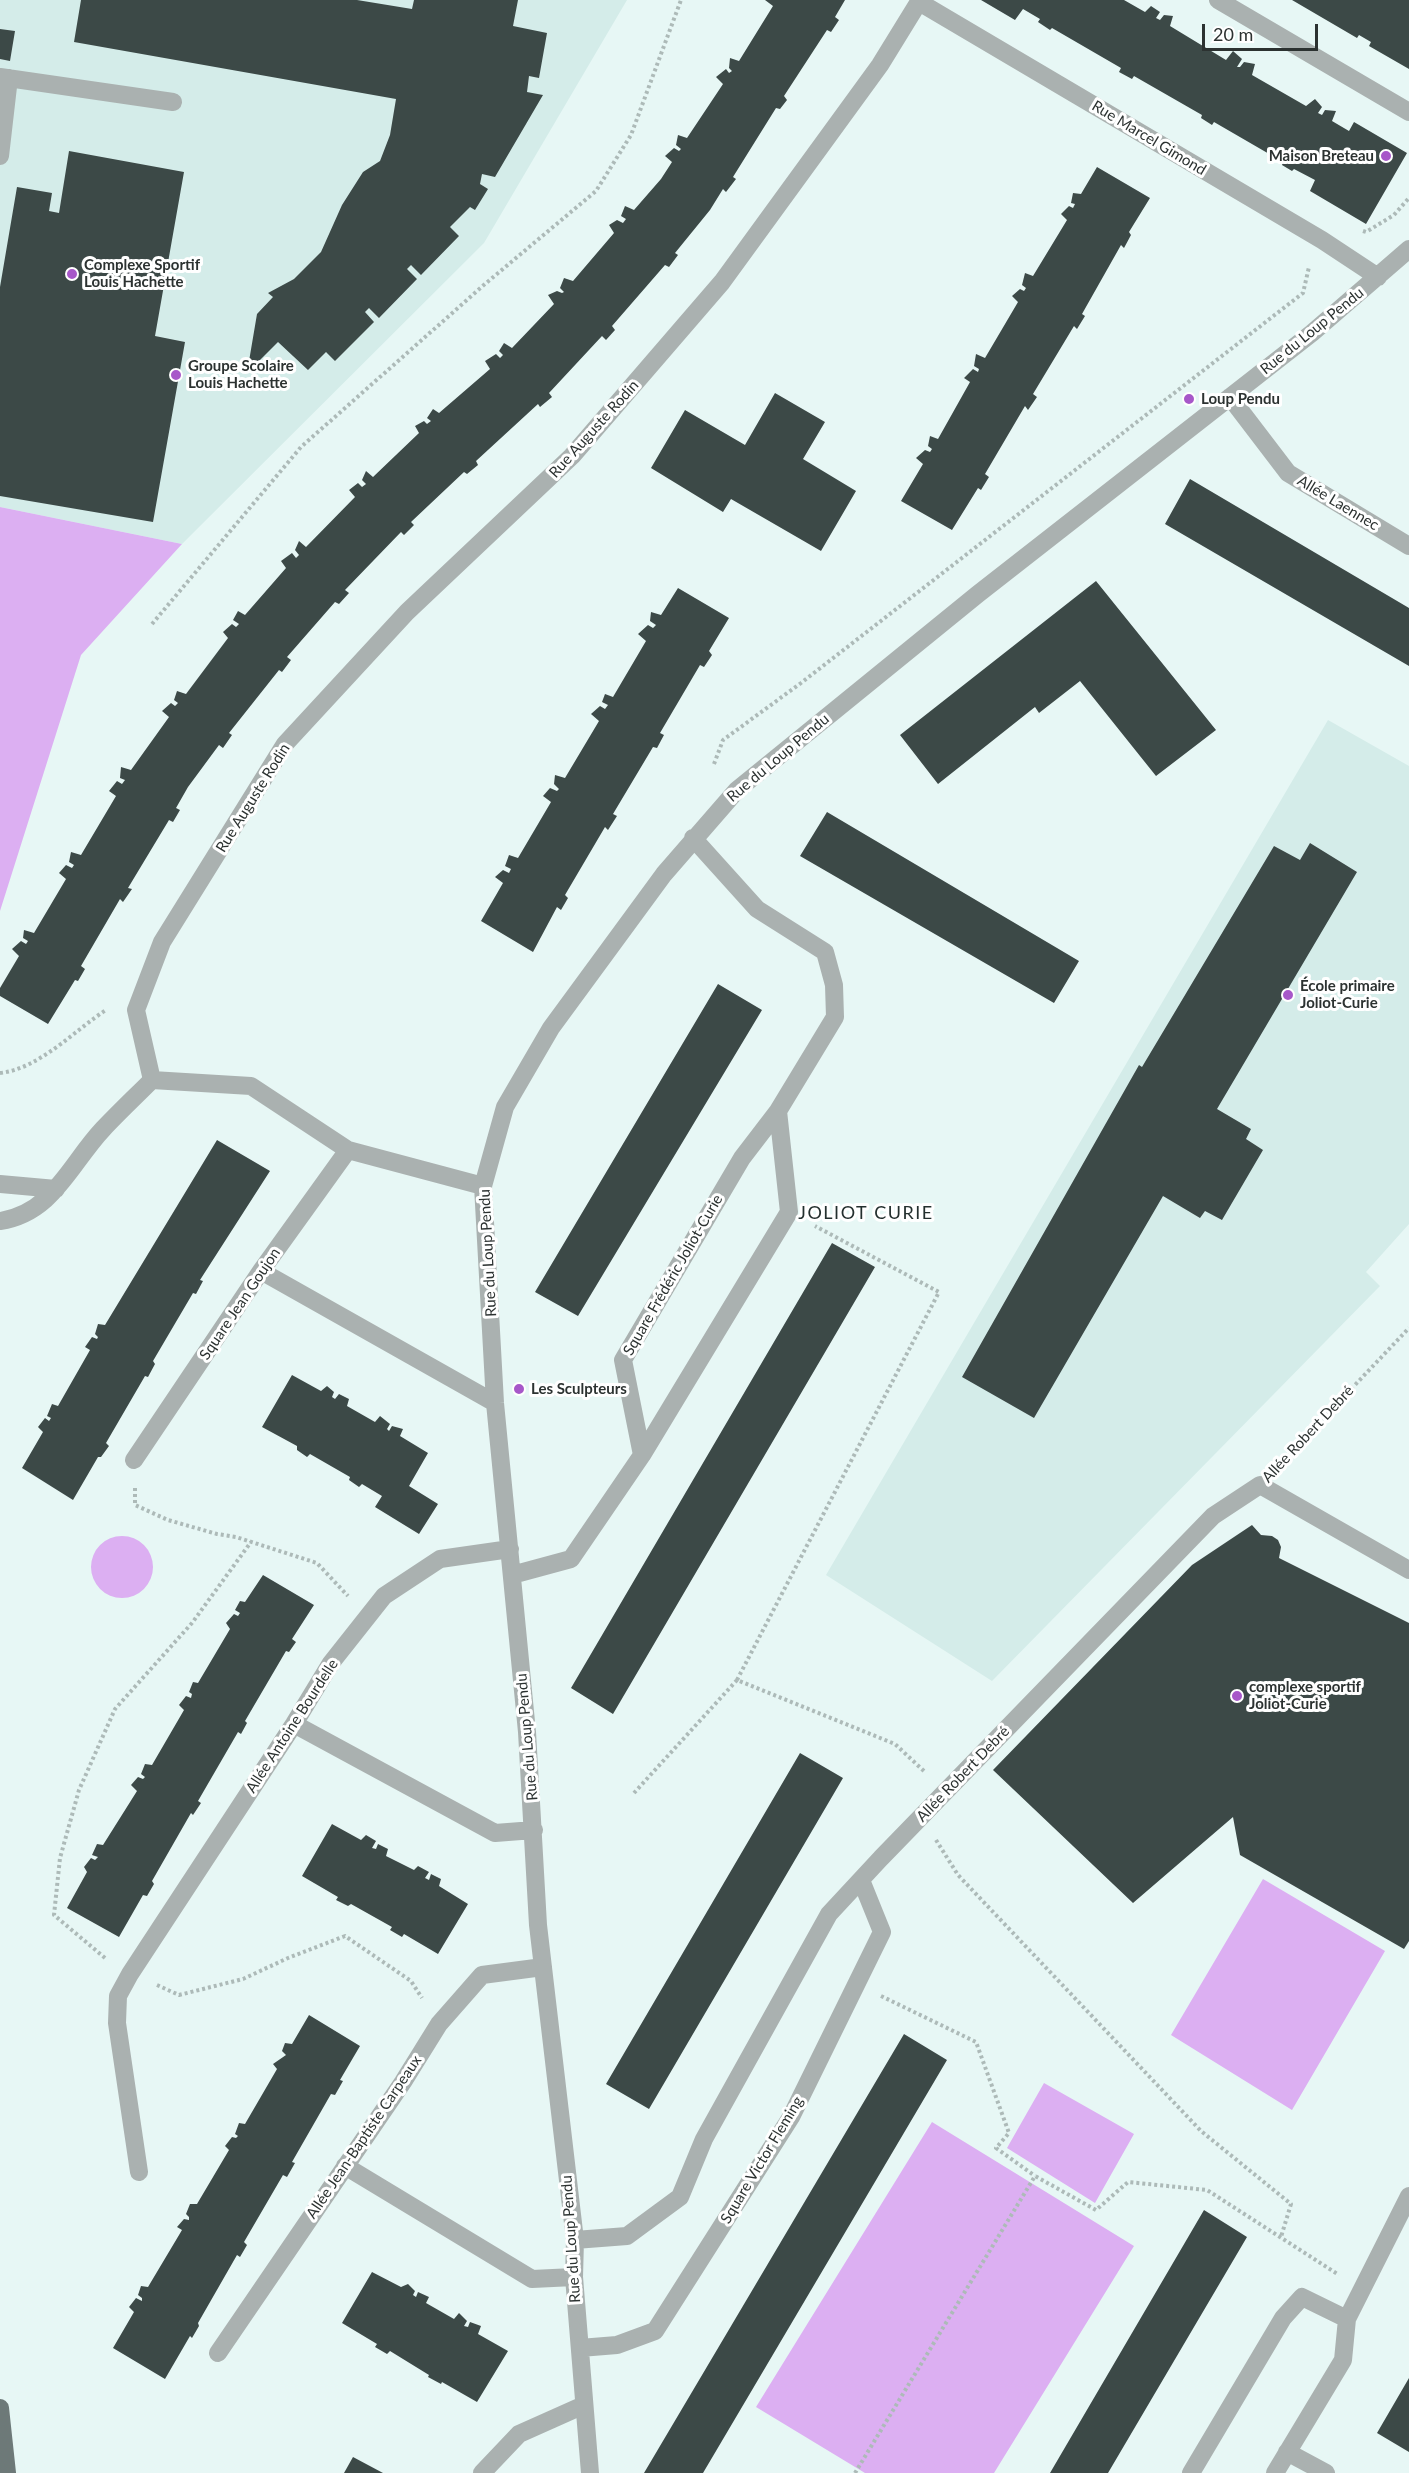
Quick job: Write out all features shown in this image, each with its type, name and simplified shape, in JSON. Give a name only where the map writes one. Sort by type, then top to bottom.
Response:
[{"type":"main road","points":[[0,2408],[7,2473]]},
{"type":"street","points":[[1218,0],[1409,112]]},
{"type":"street","name":"Rue Marcel Gimond","points":[[920,1],[1322,240],[1378,277]]},
{"type":"street","name":"Rue Auguste Rodin","points":[[136,1010],[162,942],[285,744],[407,612],[572,456],[723,282],[880,65],[920,1]]},
{"type":"street","points":[[0,156],[5,78],[172,102]]},
{"type":"street","name":"Rue du Loup Pendu","points":[[590,2473],[573,2277],[574,2240],[543,1967],[527,1732],[495,1403],[483,1185],[506,1107],[551,1028],[664,874],[737,790],[978,594],[1312,333],[1409,249]]},
{"type":"street","name":"Allée Laennec","points":[[1230,397],[1288,473],[1409,546]]},
{"type":"street","name":"Square Frédéric Joliot-Curie","points":[[642,1455],[623,1360],[742,1158],[778,1111],[836,1017],[834,985],[825,951],[757,909],[693,838]]},
{"type":"street","points":[[136,1010],[152,1080]]},
{"type":"street","points":[[0,1221],[11,1220],[37,1208],[56,1189],[102,1130],[152,1080],[251,1086],[348,1150],[483,1185]]},
{"type":"street","points":[[512,1575],[571,1559],[642,1455],[789,1212],[778,1111]]},
{"type":"street","name":"Square Jean Goujon","points":[[134,1460],[261,1270],[348,1150]]},
{"type":"street","points":[[0,1184],[56,1189]]},
{"type":"street","points":[[261,1270],[495,1403]]},
{"type":"street","points":[[1260,1485],[1409,1570]]},
{"type":"street","name":"Allée Robert Debré","points":[[574,2240],[627,2236],[680,2197],[704,2139],[829,1914],[1213,1516],[1260,1485]]},
{"type":"street","name":"Allée Antoine Bourdelle","points":[[139,2172],[117,2022],[118,1996],[130,1974],[331,1664],[384,1596],[440,1560],[510,1549]]},
{"type":"street","points":[[294,1724],[495,1833],[534,1830]]},
{"type":"street","name":"Square Victor Fleming","points":[[580,2348],[617,2345],[655,2331],[791,2117],[882,1932],[861,1880]]},
{"type":"street","name":"Allée Jean-Baptiste Carpeaux","points":[[218,2353],[403,2082],[439,2024],[482,1975],[543,1967]]},
{"type":"street","points":[[345,2166],[532,2279],[573,2277]]},
{"type":"street","points":[[1275,2473],[1343,2360],[1347,2319],[1409,2196]]},
{"type":"street","points":[[1191,2473],[1283,2318],[1302,2296],[1347,2319]]},
{"type":"street","points":[[482,2473],[519,2434],[584,2405]]},
{"type":"street","points":[[1287,2452],[1326,2473]]},
{"type":"path","points":[[152,624],[301,447],[484,284],[596,191],[631,135],[681,0]]},
{"type":"path","points":[[714,764],[723,740],[810,676],[1303,293],[1310,263],[1333,225],[1366,232],[1394,215],[1409,198]]},
{"type":"path","points":[[0,1073],[8,1072],[48,1053],[109,1008],[136,1010]]},
{"type":"path","points":[[634,1793],[738,1680],[939,1292],[789,1212]]},
{"type":"path","name":"Allée Robert Debré","points":[[1260,1485],[1409,1328]]},
{"type":"path","points":[[134,1460],[135,1505],[168,1520],[251,1542],[317,1563],[367,1617]]},
{"type":"path","points":[[251,1542],[192,1623],[115,1709],[79,1790],[60,1858],[54,1915],[96,1952],[130,1974],[179,1995],[243,1979],[288,1958],[345,1936],[411,1980],[439,2024]]},
{"type":"path","points":[[738,1680],[895,1744],[946,1791]]},
{"type":"path","points":[[921,1817],[958,1875],[1193,2122],[1291,2204],[1281,2238]]},
{"type":"path","points":[[856,1984],[976,2042],[1010,2133],[996,2148],[1035,2176],[1096,2210],[1128,2182],[1207,2190],[1362,2289]]},
{"type":"path","points":[[855,2473],[1035,2176]]},
{"type":"shaded area","name":"Groupe Scolaire Louis Hachette","points":[[0,0],[627,0],[484,243],[182,544],[0,507]]},
{"type":"shaded area","points":[[0,507],[182,544],[81,655],[0,911]]},
{"type":"shaded area","name":"École primaire Joliot-Curie","points":[[1328,720],[1409,766],[1409,1224],[1366,1272],[1380,1286],[992,1681],[826,1575]]},
{"type":"shaded area","points":[[122,1536],[144,1545],[153,1567],[144,1589],[122,1598],[100,1589],[91,1567],[100,1545]]},
{"type":"shaded area","points":[[1263,1879],[1385,1951],[1292,2110],[1171,2035]]},
{"type":"shaded area","points":[[1044,2083],[1134,2134],[1095,2203],[1007,2148]]},
{"type":"shaded area","points":[[932,2122],[1134,2246],[994,2473],[865,2473],[756,2407]]},
{"type":"building","points":[[81,0],[357,0],[412,9],[414,0],[518,0],[513,26],[547,33],[539,78],[529,76],[527,92],[543,95],[495,177],[482,174],[480,184],[488,189],[475,210],[470,207],[450,227],[459,236],[421,275],[411,265],[407,269],[417,279],[379,318],[369,308],[365,312],[374,322],[335,361],[326,352],[308,370],[278,342],[247,373],[257,314],[273,297],[268,293],[294,279],[321,252],[342,205],[363,172],[380,161],[390,135],[396,99],[74,42]]},
{"type":"building","points":[[765,0],[845,0],[835,17],[839,20],[831,32],[827,30],[784,96],[787,100],[780,109],[776,108],[733,177],[736,179],[726,192],[723,189],[710,210],[675,253],[678,255],[669,267],[665,265],[612,326],[615,330],[606,340],[602,336],[549,393],[552,397],[540,407],[538,404],[476,461],[478,465],[467,474],[464,472],[411,522],[414,525],[404,535],[401,532],[345,590],[349,593],[339,604],[335,602],[287,657],[291,660],[282,672],[279,670],[229,733],[232,735],[223,748],[219,745],[188,787],[176,808],[180,810],[173,822],[169,820],[128,888],[132,889],[123,902],[120,899],[81,966],[85,969],[78,981],[75,980],[48,1024],[0,996],[0,988],[19,956],[12,949],[21,941],[26,944],[28,941],[23,938],[24,930],[34,933],[66,879],[59,873],[66,865],[72,868],[74,865],[69,862],[71,852],[81,855],[116,796],[109,791],[117,781],[122,784],[125,780],[120,778],[121,767],[131,770],[169,717],[162,711],[171,703],[175,706],[178,703],[174,700],[177,691],[186,694],[228,638],[223,632],[232,624],[236,627],[239,624],[233,620],[238,611],[245,615],[286,568],[281,561],[292,553],[296,558],[299,555],[295,550],[299,541],[306,547],[355,497],[349,490],[358,483],[362,487],[366,484],[362,480],[366,471],[373,477],[419,433],[415,426],[424,421],[427,424],[431,421],[427,418],[433,409],[439,413],[490,369],[485,361],[496,354],[500,358],[503,355],[499,351],[504,343],[512,348],[554,304],[548,295],[557,291],[564,292],[560,288],[564,278],[573,281],[614,233],[609,225],[617,220],[623,223],[626,219],[621,216],[625,206],[634,210],[661,179],[672,162],[665,156],[674,148],[679,151],[681,149],[676,145],[678,135],[687,138],[723,84],[716,77],[726,69],[729,73],[732,71],[729,68],[730,58],[739,61],[773,6]]},
{"type":"building","points":[[981,0],[1124,0],[1145,12],[1151,6],[1160,12],[1156,18],[1160,20],[1164,15],[1173,16],[1170,26],[1226,60],[1233,51],[1242,59],[1237,67],[1244,62],[1255,64],[1252,75],[1306,106],[1315,99],[1322,107],[1318,113],[1322,115],[1325,110],[1336,111],[1332,121],[1349,131],[1354,122],[1407,153],[1366,224],[1310,191],[1315,180],[1294,169],[1292,171],[1282,165],[1283,162],[1214,122],[1212,125],[1201,118],[1202,115],[1134,76],[1132,79],[1119,72],[1121,68],[1052,28],[1050,30],[1038,22],[1040,19],[1023,9],[1015,20]]},
{"type":"building","points":[[1292,0],[1409,0],[1409,69],[1369,46],[1371,42],[1359,35],[1357,38]]},
{"type":"building","points":[[0,29],[15,31],[10,61],[0,59]]},
{"type":"building","points":[[69,151],[184,172],[155,336],[185,342],[153,522],[0,496],[0,287],[17,187],[52,193],[49,211],[59,213]]},
{"type":"building","points":[[1097,167],[1150,198],[1129,232],[1131,235],[1124,248],[1121,245],[1082,314],[1085,316],[1077,329],[1074,326],[1033,394],[1037,397],[1028,410],[1025,406],[985,474],[989,477],[981,490],[978,488],[952,530],[901,501],[923,464],[916,458],[925,450],[930,452],[932,449],[928,446],[930,436],[938,439],[970,382],[964,378],[973,369],[978,372],[979,369],[974,366],[976,354],[985,358],[1018,302],[1012,296],[1020,289],[1024,291],[1026,288],[1022,285],[1025,273],[1033,276],[1067,220],[1061,214],[1069,206],[1073,208],[1075,204],[1071,203],[1073,193],[1081,194]]},
{"type":"building","points":[[775,393],[825,422],[803,459],[856,491],[821,551],[731,499],[723,512],[651,468],[685,410],[745,445]]},
{"type":"building","points":[[1190,479],[1409,608],[1409,666],[1165,524]]},
{"type":"building","points":[[1096,581],[1216,730],[1156,776],[1080,681],[1039,713],[1035,707],[938,784],[900,735]]},
{"type":"building","points":[[678,588],[729,618],[709,651],[712,655],[704,667],[700,665],[660,733],[664,735],[657,748],[653,747],[613,814],[617,816],[608,830],[605,827],[565,895],[568,898],[561,910],[557,907],[533,952],[481,921],[503,883],[495,877],[503,870],[509,873],[511,869],[505,866],[509,855],[518,858],[551,802],[543,796],[550,788],[557,791],[559,789],[554,784],[555,775],[565,778],[599,721],[591,714],[600,706],[605,709],[608,705],[602,702],[605,694],[613,697],[646,641],[638,634],[648,625],[653,628],[656,625],[650,621],[651,612],[661,615]]},
{"type":"building","points":[[827,812],[1079,961],[1054,1003],[800,856]]},
{"type":"building","points":[[1310,843],[1357,872],[1217,1109],[1251,1129],[1246,1139],[1263,1150],[1222,1220],[1205,1211],[1200,1218],[1163,1196],[1034,1418],[962,1377],[1139,1065],[1142,1067],[1274,846],[1300,860]]},
{"type":"building","points":[[718,984],[762,1010],[578,1316],[535,1292]]},
{"type":"building","points":[[217,1140],[270,1171],[200,1280],[203,1281],[196,1294],[193,1293],[153,1361],[155,1364],[148,1377],[145,1376],[106,1443],[109,1446],[101,1457],[98,1457],[73,1500],[22,1468],[43,1432],[38,1427],[45,1418],[49,1421],[51,1418],[47,1416],[52,1404],[58,1406],[90,1350],[85,1347],[92,1337],[97,1339],[98,1337],[95,1334],[98,1324],[105,1325]]},
{"type":"building","points":[[832,1243],[875,1267],[613,1714],[571,1688]]},
{"type":"building","points":[[292,1375],[321,1391],[327,1386],[334,1392],[332,1397],[335,1399],[339,1394],[349,1399],[347,1406],[375,1422],[380,1416],[390,1424],[387,1429],[389,1431],[392,1426],[403,1429],[400,1436],[428,1453],[409,1486],[438,1504],[419,1534],[375,1507],[382,1496],[362,1484],[359,1487],[349,1480],[350,1477],[310,1454],[307,1457],[297,1450],[297,1446],[262,1427]]},
{"type":"building","name":"complexe sportif Joliot-Curie","points":[[1252,1525],[1261,1535],[1272,1536],[1278,1540],[1281,1547],[1279,1558],[1409,1623],[1409,1941],[1404,1949],[1240,1855],[1233,1817],[1133,1903],[993,1770],[1192,1565]]},
{"type":"building","points":[[263,1575],[314,1605],[292,1639],[296,1642],[289,1652],[286,1651],[245,1721],[247,1723],[241,1734],[238,1732],[198,1801],[201,1803],[193,1815],[191,1813],[152,1881],[154,1884],[147,1896],[143,1895],[119,1937],[67,1908],[87,1872],[84,1867],[91,1858],[95,1860],[98,1857],[92,1855],[97,1844],[103,1845],[137,1791],[131,1785],[138,1777],[143,1779],[145,1777],[141,1774],[145,1764],[152,1765],[184,1710],[179,1705],[186,1696],[191,1698],[192,1694],[189,1692],[193,1682],[198,1683],[230,1629],[226,1623],[234,1614],[238,1616],[240,1613],[235,1610],[240,1601],[245,1602]]},
{"type":"building","points":[[800,1753],[843,1778],[649,2109],[606,2084]]},
{"type":"building","points":[[332,1824],[361,1840],[366,1835],[376,1841],[372,1848],[376,1849],[378,1844],[388,1849],[386,1856],[414,1870],[418,1866],[429,1872],[425,1878],[429,1880],[431,1874],[441,1879],[439,1886],[468,1904],[438,1954],[404,1934],[402,1937],[390,1930],[392,1927],[351,1904],[348,1906],[336,1900],[338,1897],[302,1876]]},
{"type":"building","points":[[309,2015],[360,2046],[340,2080],[343,2081],[335,2095],[331,2094],[292,2162],[295,2163],[287,2177],[283,2175],[244,2242],[247,2245],[240,2257],[237,2255],[198,2323],[199,2326],[192,2338],[190,2336],[165,2379],[113,2348],[134,2312],[129,2307],[136,2298],[142,2301],[138,2295],[141,2286],[148,2287],[182,2230],[177,2227],[184,2219],[189,2220],[186,2214],[190,2204],[197,2204],[229,2150],[225,2146],[232,2137],[238,2136],[235,2134],[239,2123],[245,2124],[277,2069],[273,2064],[286,2055],[282,2051],[285,2043],[292,2044]]},
{"type":"building","points":[[904,2034],[947,2060],[703,2473],[644,2473]]},
{"type":"building","points":[[1204,2210],[1247,2237],[1108,2473],[1050,2473]]},
{"type":"building","points":[[372,2272],[401,2287],[408,2284],[415,2291],[413,2295],[416,2297],[418,2292],[429,2297],[426,2303],[454,2319],[459,2313],[467,2321],[464,2326],[468,2327],[470,2322],[481,2326],[478,2334],[508,2351],[477,2402],[442,2382],[441,2384],[428,2377],[429,2375],[390,2351],[387,2354],[375,2347],[377,2344],[342,2323]]},
{"type":"building","points":[[1409,2378],[1409,2452],[1377,2433]]},
{"type":"building","points":[[353,2457],[383,2473],[344,2473]]},
{"type":"place","name":"Maison Breteau","points":[[1386,156]]},
{"type":"place","name":"Complexe Sportif Louis Hachette","points":[[72,274]]},
{"type":"place","name":"Groupe Scolaire Louis Hachette","points":[[176,375]]},
{"type":"place","name":"Loup Pendu","points":[[1189,399]]},
{"type":"place","name":"École primaire Joliot-Curie","points":[[1288,995]]},
{"type":"place","name":"Les Sculpteurs","points":[[519,1389]]},
{"type":"place","name":"complexe sportif Joliot-Curie","points":[[1237,1696]]},
{"type":"district","name":"JOLIOT CURIE","points":[[866,1213]]}]
